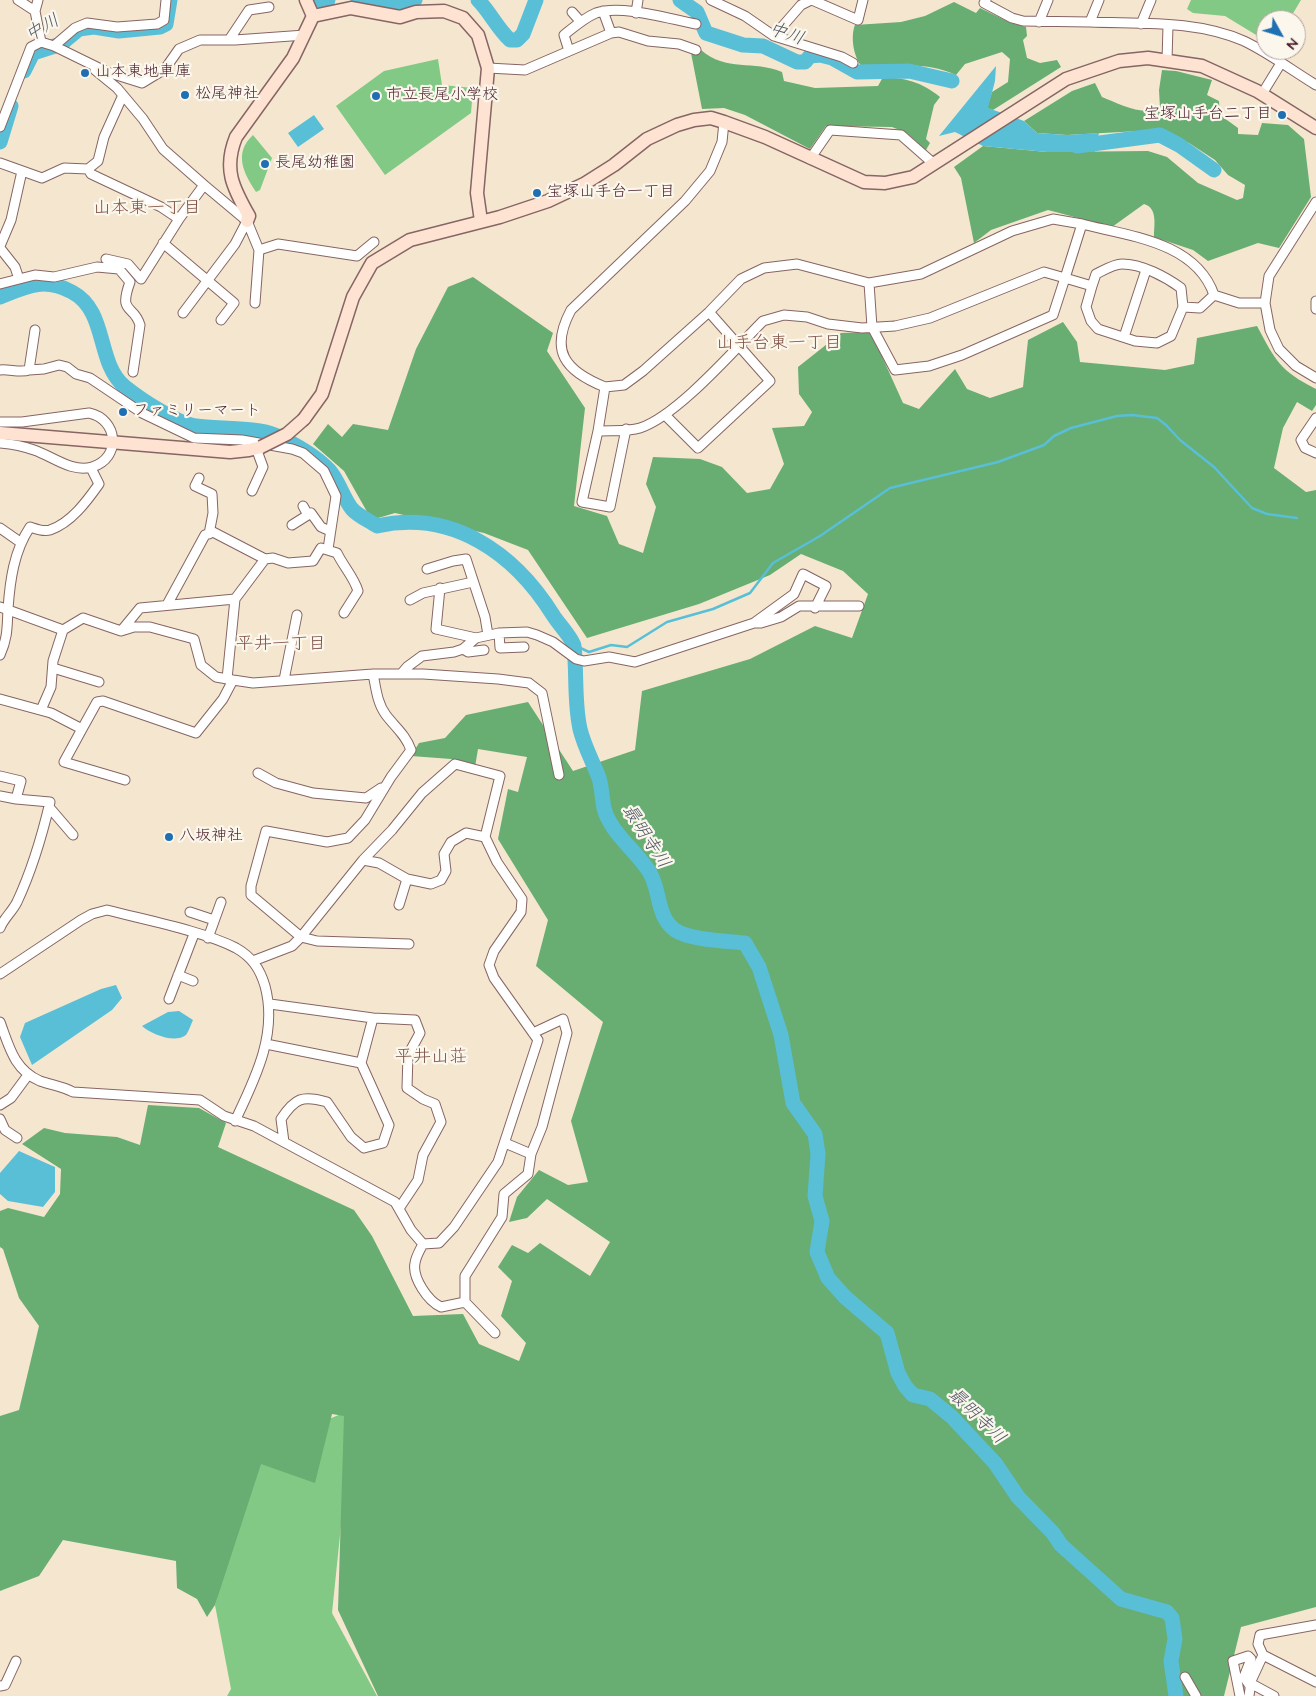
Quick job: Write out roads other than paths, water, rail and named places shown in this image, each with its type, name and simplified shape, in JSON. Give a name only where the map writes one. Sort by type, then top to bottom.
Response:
[{"type":"street","points":[[18,0],[35,11]]},
{"type":"street","points":[[38,0],[35,11],[41,42]]},
{"type":"street","points":[[54,46],[75,28],[87,23],[117,27],[161,23],[166,15],[166,0]]},
{"type":"street","points":[[182,314],[235,244],[249,216],[236,194],[229,171],[233,146],[236,137],[293,58],[305,35],[313,16],[306,0]]},
{"type":"street","points":[[636,13],[638,0]]},
{"type":"street","points":[[711,0],[745,16],[774,36],[781,36],[812,49],[825,51],[853,63]]},
{"type":"street","points":[[774,36],[801,5],[811,0],[858,20],[863,0]]},
{"type":"street","points":[[986,0],[984,3],[1012,18],[1039,22],[1090,22],[1198,27],[1245,42],[1316,86]]},
{"type":"street","points":[[1039,22],[1048,0]]},
{"type":"street","points":[[1090,22],[1100,0]]},
{"type":"street","points":[[1141,24],[1151,0]]},
{"type":"street","points":[[229,40],[249,10],[269,7]]},
{"type":"street","points":[[313,16],[351,8],[400,17],[416,12],[444,11],[463,18],[478,35],[488,68],[476,193],[481,221]]},
{"type":"street","points":[[603,11],[610,33]]},
{"type":"street","points":[[569,51],[564,34],[580,22],[603,11],[636,13],[696,24]]},
{"type":"street","points":[[572,12],[580,22]]},
{"type":"street","points":[[1167,61],[1168,25]]},
{"type":"street","points":[[488,68],[525,70],[610,33],[619,32],[648,41],[679,44],[696,50]]},
{"type":"street","points":[[0,127],[31,48],[41,42],[54,46],[108,72],[142,83],[165,69],[179,50],[191,42],[305,35]]},
{"type":"street","points":[[0,432],[230,452],[259,447],[287,434],[304,419],[322,394],[353,297],[372,263],[410,240],[548,201],[584,184],[614,165],[647,139],[676,125],[694,120],[711,118],[724,122],[765,137],[864,182],[885,184],[912,177],[1066,79],[1119,62],[1148,58],[1202,66],[1262,94],[1316,128]]},
{"type":"street","points":[[86,62],[123,95],[143,119],[163,149],[247,220],[259,250],[255,303]]},
{"type":"street","points":[[1262,94],[1281,63]]},
{"type":"street","points":[[0,163],[42,178],[64,168],[88,169],[98,161],[104,137],[123,95]]},
{"type":"street","points":[[724,122],[722,142],[710,172],[685,201],[571,310],[562,327],[562,350],[573,370],[585,379],[605,388],[624,385],[709,312],[741,279],[764,268],[797,264],[869,283],[921,274],[1012,231],[1053,218],[1166,247],[1192,261],[1209,282],[1214,295]]},
{"type":"street","points":[[810,159],[830,130],[901,135],[934,164]]},
{"type":"street","points":[[88,169],[91,174],[162,207],[178,219]]},
{"type":"street","points":[[19,279],[15,267],[0,247],[11,220],[22,170]]},
{"type":"street","points":[[106,259],[128,264],[141,279],[178,219],[204,185]]},
{"type":"street","points":[[1316,202],[1269,276],[1265,303],[1270,330],[1279,348],[1296,366],[1316,378]]},
{"type":"street","points":[[869,283],[872,328],[895,370],[929,366],[962,355],[1053,315],[1082,224]]},
{"type":"street","points":[[259,250],[278,244],[357,256],[374,242]]},
{"type":"street","points":[[163,243],[234,303],[220,320]]},
{"type":"street","points":[[1122,264],[1146,270],[1169,280],[1181,288],[1183,307],[1171,336],[1157,343],[1135,341],[1098,329],[1091,321],[1086,307],[1096,274],[1122,264]]},
{"type":"street","points":[[0,284],[35,276],[54,277],[97,267],[113,267],[124,272],[130,282],[126,295],[128,309],[140,325],[133,372]]},
{"type":"street","points":[[1124,338],[1146,270]]},
{"type":"street","points":[[598,430],[639,428],[666,414],[763,321],[784,315],[807,317],[828,324],[872,328],[895,326],[930,318],[1044,272],[1092,286]]},
{"type":"street","points":[[1214,295],[1240,303],[1265,303]]},
{"type":"street","points":[[1183,307],[1200,308],[1214,295]]},
{"type":"street","points":[[1316,301],[1316,309]]},
{"type":"street","points":[[666,414],[698,448],[770,381],[709,312]]},
{"type":"street","points":[[29,370],[35,330]]},
{"type":"street","points":[[0,370],[13,369],[24,372],[59,365],[67,367],[76,374],[90,378],[142,413],[194,438],[242,440],[292,449],[303,454],[324,471],[333,490],[335,505],[328,549]]},
{"type":"street","points":[[605,388],[582,502],[610,507],[626,429]]},
{"type":"street","points":[[0,422],[22,422],[89,412],[96,414],[108,423],[114,434],[114,442],[105,459],[91,468],[75,467],[34,450],[0,443]]},
{"type":"street","points":[[1316,418],[1301,440],[1305,448],[1316,453]]},
{"type":"street","points":[[252,491],[262,467],[259,447]]},
{"type":"street","points":[[0,654],[8,637],[4,609],[20,542],[30,527],[42,531],[50,530],[81,510],[99,484],[91,468]]},
{"type":"street","points":[[199,478],[195,486],[212,494],[213,513],[209,534]]},
{"type":"street","points":[[303,506],[308,515]]},
{"type":"street","points":[[292,525],[311,513],[315,516],[321,527],[330,531]]},
{"type":"street","points":[[0,528],[20,542]]},
{"type":"street","points":[[168,603],[205,535],[213,532],[265,559],[273,558],[288,563],[313,561],[321,548],[337,553],[343,567],[356,583],[358,591],[344,613]]},
{"type":"street","points":[[125,780],[64,762],[96,702],[103,700],[196,733],[222,699],[230,680],[235,598],[265,559]]},
{"type":"street","points":[[427,569],[453,560],[466,559],[485,617],[488,635]]},
{"type":"street","points":[[401,674],[422,656],[463,649],[476,638],[499,633],[527,632],[537,635],[553,642],[576,659],[584,661],[618,657],[635,662],[754,623],[794,594],[803,574],[826,586],[815,608]]},
{"type":"street","points":[[410,600],[423,593],[440,588],[473,582]]},
{"type":"street","points":[[440,588],[436,628],[476,638]]},
{"type":"street","points":[[121,631],[140,608],[168,603],[235,598]]},
{"type":"street","points":[[754,623],[761,623],[781,617],[799,606],[815,608],[859,606]]},
{"type":"street","points":[[4,609],[62,630]]},
{"type":"street","points":[[284,680],[296,614]]},
{"type":"street","points":[[41,710],[51,686],[53,668],[62,630],[83,618],[121,631],[134,627],[150,627],[194,639],[201,664],[216,677],[230,680],[253,683],[374,674],[401,674],[498,679],[529,683],[542,693],[559,774]]},
{"type":"street","points":[[499,633],[500,648],[524,647]]},
{"type":"street","points":[[463,649],[468,652],[484,650]]},
{"type":"street","points":[[53,668],[99,682]]},
{"type":"street","points":[[374,674],[382,707],[401,731],[411,750],[386,785],[365,820],[348,838],[327,842],[266,831],[251,886],[251,895],[301,937],[317,941],[409,944]]},
{"type":"street","points":[[0,699],[41,710],[82,729]]},
{"type":"street","points":[[253,961],[292,946],[363,860],[392,830],[422,794],[455,764],[500,776],[485,837],[496,862],[522,900],[521,912],[494,951],[489,965],[494,978],[538,1040],[498,1162],[454,1227],[439,1243],[423,1244]]},
{"type":"street","points":[[258,773],[276,783],[301,790],[355,798],[366,798],[386,785]]},
{"type":"street","points":[[0,776],[21,781],[16,799]]},
{"type":"street","points":[[0,796],[50,802],[34,860],[14,908],[5,918],[0,928]]},
{"type":"street","points":[[49,807],[73,835]]},
{"type":"street","points":[[363,860],[379,863],[407,879],[431,884],[441,880],[446,871],[444,854],[451,842],[466,833],[485,837]]},
{"type":"street","points":[[400,905],[407,879]]},
{"type":"street","points":[[208,938],[221,902]]},
{"type":"street","points":[[0,974],[81,920],[107,910],[208,938],[236,948],[253,961],[260,971],[270,1004],[266,1044],[259,1067],[235,1121]]},
{"type":"street","points":[[190,912],[214,920]]},
{"type":"street","points":[[169,998],[194,934]]},
{"type":"street","points":[[178,975],[193,981]]},
{"type":"street","points":[[270,1004],[373,1018],[415,1020],[420,1033],[408,1055],[407,1088],[423,1099],[435,1104],[441,1122],[424,1155],[418,1180],[400,1207]]},
{"type":"street","points":[[284,1142],[281,1119],[292,1103],[308,1097],[327,1102],[351,1137],[364,1148],[383,1143],[389,1125],[361,1063],[373,1018]]},
{"type":"street","points":[[495,1333],[465,1302],[465,1276],[502,1217],[504,1194],[528,1174],[531,1154],[542,1126],[567,1033],[563,1019],[533,1033]]},
{"type":"street","points":[[0,1022],[14,1058],[28,1075],[73,1092],[200,1100],[235,1121],[254,1126],[395,1202],[400,1207],[411,1230],[423,1244]]},
{"type":"street","points":[[266,1044],[361,1063]]},
{"type":"street","points":[[0,1105],[11,1098],[28,1075]]},
{"type":"street","points":[[0,1119],[4,1130],[18,1138]]},
{"type":"street","points":[[505,1143],[531,1154]]},
{"type":"street","points":[[423,1244],[415,1262],[415,1271],[430,1300],[441,1307],[465,1302]]},
{"type":"street","points":[[1314,1627],[1260,1635],[1258,1644],[1263,1655],[1316,1682]]},
{"type":"street","points":[[1249,1696],[1250,1684],[1263,1655]]},
{"type":"street","points":[[1240,1696],[1233,1661],[1248,1656],[1251,1658],[1244,1677],[1250,1684],[1274,1696]]},
{"type":"street","points":[[0,1686],[5,1685],[16,1661]]},
{"type":"street","points":[[1184,1677],[1196,1696]]},
{"type":"water","points":[[996,66],[995,81],[988,108],[1024,121],[1037,133],[1067,135],[1099,133],[1095,152],[1047,152],[983,146],[955,132],[939,136]]},
{"type":"water","points":[[314,115],[324,129],[298,147],[288,133]]},
{"type":"water","points":[[116,985],[122,998],[112,1010],[32,1065],[20,1037],[25,1023],[101,989]]},
{"type":"water","points":[[179,1011],[193,1020],[186,1035],[181,1038],[163,1037],[142,1026],[168,1012]]},
{"type":"water","points":[[19,1151],[55,1167],[55,1192],[43,1207],[8,1201],[0,1194],[0,1173]]},
{"type":"waterway","name":"中川","points":[[24,71],[33,53],[61,44],[79,29],[94,27],[119,31],[160,27],[166,24],[170,0]]},
{"type":"waterway","name":"中川","points":[[318,0],[328,0]]},
{"type":"waterway","name":"中川","points":[[358,0],[373,6],[387,8],[401,6],[415,0]]},
{"type":"waterway","name":"中川","points":[[478,0],[510,40],[517,40],[523,34],[536,0]]},
{"type":"waterway","name":"中川","points":[[680,0],[697,12],[706,33],[743,45],[763,46],[797,62],[805,62],[810,56],[820,55],[832,58],[857,72],[909,71],[952,81]]},
{"type":"waterway","name":"中川","points":[[0,142],[11,106]]},
{"type":"waterway","name":"中川","points":[[1077,146],[1160,135],[1179,145],[1214,170]]},
{"type":"waterway","name":"最明寺川","points":[[0,297],[19,289],[44,284],[62,287],[72,292],[91,311],[115,376],[124,386],[148,403],[169,416],[188,424],[268,432],[282,438],[304,450],[329,470],[346,500],[357,514],[377,526],[405,522],[431,524],[456,531],[479,541],[501,556],[538,593],[574,646],[580,729],[599,778],[607,817],[618,834],[650,873],[665,918],[675,930],[689,936],[745,943],[759,967],[781,1035],[793,1103],[815,1134],[818,1154],[815,1196],[822,1221],[817,1252],[828,1278],[845,1297],[887,1333],[898,1373],[905,1386],[913,1395],[930,1399],[952,1417],[995,1463],[1018,1497],[1053,1533],[1061,1545],[1121,1599],[1167,1612],[1172,1618],[1175,1639],[1171,1661],[1176,1696]]},
{"type":"waterway","points":[[574,645],[589,652],[611,645],[627,647],[667,622],[713,609],[750,593],[773,563],[820,536],[890,488],[998,462],[1044,445],[1054,436],[1071,428],[1117,416],[1132,415],[1157,418],[1180,440],[1214,467],[1252,508],[1267,514],[1297,518]]},
{"type":"place","name":"山本東地車庫","points":[[85,73]]},
{"type":"place","name":"松尾神社","points":[[185,95]]},
{"type":"place","name":"市立長尾小学校","points":[[376,96]]},
{"type":"place","name":"宝塚山手台二丁目","points":[[1282,115]]},
{"type":"place","name":"長尾幼稚園","points":[[265,164]]},
{"type":"place","name":"宝塚山手台一丁目","points":[[537,193]]},
{"type":"place","name":"ファミリーマート","points":[[123,412]]},
{"type":"place","name":"八坂神社","points":[[169,837]]},
{"type":"district","name":"山本東一丁目","points":[[147,209]]},
{"type":"district","name":"山手台東一丁目","points":[[779,344]]},
{"type":"district","name":"平井一丁目","points":[[281,645]]},
{"type":"district","name":"平井山荘","points":[[431,1058]]}]
